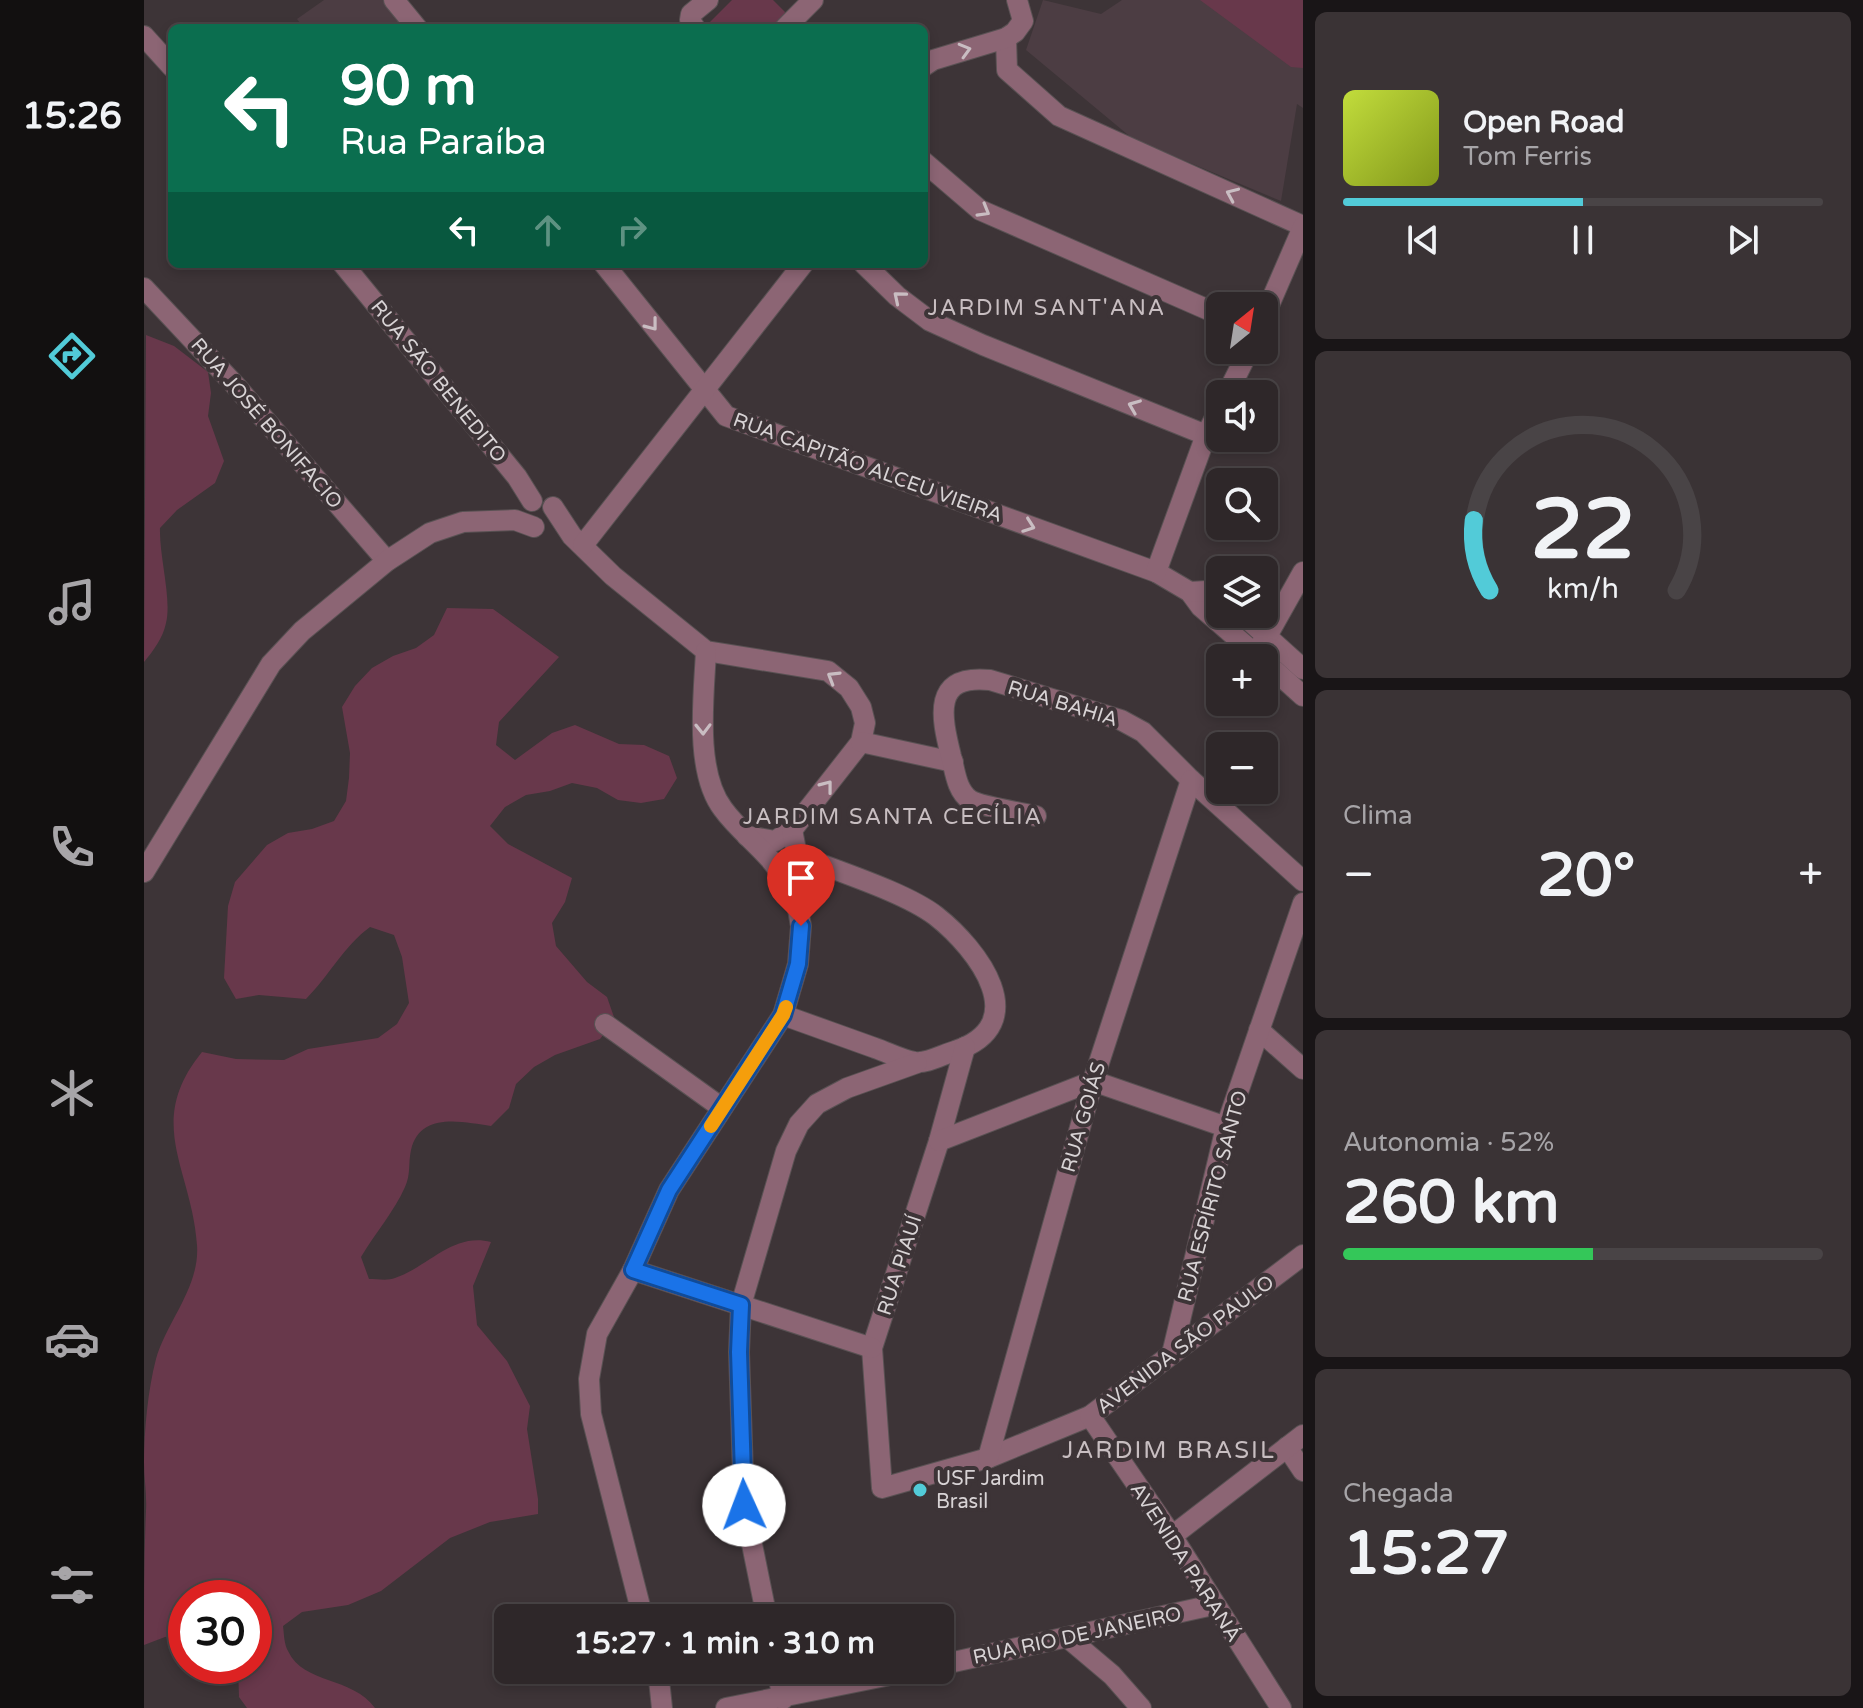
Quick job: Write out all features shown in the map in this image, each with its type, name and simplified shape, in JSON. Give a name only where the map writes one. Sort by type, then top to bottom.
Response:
[{"type":"street","points":[[394,0],[414,24]]},
{"type":"street","points":[[692,24],[691,14],[708,0]]},
{"type":"street","points":[[928,63],[1006,38],[1015,32],[1023,21],[1017,0]]},
{"type":"street","points":[[788,24],[801,4]]},
{"type":"street","points":[[144,36],[168,63]]},
{"type":"street","points":[[1006,38],[1007,70],[1059,116],[1303,226],[1275,292]]},
{"type":"street","points":[[928,165],[980,210],[1206,309]]},
{"type":"street","name":"RUA SÃO BENEDITO","points":[[346,268],[517,477],[530,517]]},
{"type":"street","name":"RUA CAPITÃO ALCEU VIEIRA","points":[[607,268],[726,416],[1156,572],[1190,592]]},
{"type":"street","points":[[578,540],[800,268]]},
{"type":"street","points":[[868,268],[897,296],[930,321],[1206,435],[1156,572]]},
{"type":"street","name":"RUA JOSÉ BONIFACIO","points":[[144,288],[235,385],[387,561]]},
{"type":"street","points":[[530,517],[543,499],[613,576],[706,651],[828,671],[849,688],[861,707],[865,723],[861,742],[792,830],[775,841],[747,836]]},
{"type":"street","points":[[144,872],[271,664],[302,631],[387,561],[430,533],[463,522],[530,517],[578,540]]},
{"type":"street","points":[[1265,644],[1303,572]]},
{"type":"street","points":[[1190,592],[1206,591]]},
{"type":"street","points":[[1190,592],[1201,607],[1250,644]]},
{"type":"street","points":[[706,651],[702,727],[704,756],[720,806],[771,860],[795,893]]},
{"type":"street","points":[[1278,659],[1303,669]]},
{"type":"street","points":[[1278,670],[1303,696]]},
{"type":"street","name":"RUA BAHIA","points":[[1036,816],[971,801],[959,786],[941,711],[947,696],[957,684],[971,678],[990,680],[1121,720],[1143,732],[1191,780],[1303,881]]},
{"type":"street","points":[[861,742],[953,762]]},
{"type":"street","name":"RUA GOIÁS","points":[[988,1458],[1093,1081],[1191,780]]},
{"type":"street","points":[[639,1604],[591,1414],[589,1379],[597,1334],[633,1270],[669,1190],[783,1015],[798,964],[801,926],[795,893],[797,855],[792,830]]},
{"type":"street","points":[[764,1604],[744,1505],[739,1352],[741,1305],[786,1151],[799,1124],[817,1104],[847,1088],[965,1047],[987,1032],[996,1012],[996,994],[987,974],[936,915],[908,900],[797,855]]},
{"type":"street","name":"RUA ESPÍRITO SANTO","points":[[1172,1354],[1226,1127],[1303,903]]},
{"type":"street","points":[[783,1015],[917,1063]]},
{"type":"street","points":[[605,1024],[722,1108]]},
{"type":"street","points":[[1259,1030],[1303,1069]]},
{"type":"street","name":"RUA PIAUÍ","points":[[882,1488],[872,1348],[939,1141],[965,1047]]},
{"type":"street","points":[[939,1141],[1093,1081],[1226,1127]]},
{"type":"street","name":"AVENIDA SÃO PAULO","points":[[882,1488],[988,1458],[1090,1416],[1303,1255]]},
{"type":"street","points":[[633,1270],[872,1348]]},
{"type":"street","name":"AVENIDA PARANÁ","points":[[1090,1416],[1172,1536],[1281,1708]]},
{"type":"street","points":[[1172,1536],[1295,1441],[1303,1471]]},
{"type":"street","name":"RUA RIO DE JANEIRO","points":[[954,1662],[1213,1605]]},
{"type":"street","points":[[1067,1637],[1112,1675],[1141,1708]]},
{"type":"street","points":[[659,1684],[662,1708]]},
{"type":"street","points":[[780,1684],[783,1699]]},
{"type":"street","points":[[726,1708],[851,1684]]},
{"type":"shaded area","points":[[324,0],[386,0],[406,24],[301,24],[297,19]]},
{"type":"shaded area","points":[[732,0],[773,0],[785,12],[778,24],[708,24]]},
{"type":"shaded area","points":[[1043,0],[1101,14],[1122,0],[1303,0],[1303,108],[1297,104],[1281,201],[1133,139],[1026,50]]},
{"type":"shaded area","points":[[1200,0],[1303,0],[1303,68],[1291,67]]},
{"type":"shaded area","points":[[146,335],[174,346],[208,372],[211,393],[208,416],[224,461],[215,483],[177,510],[160,528],[167,613],[165,629],[144,662]]},
{"type":"shaded area","points":[[447,608],[493,609],[559,657],[499,722],[496,745],[515,760],[552,733],[575,725],[619,744],[644,745],[669,756],[677,778],[664,799],[641,803],[618,800],[597,788],[572,783],[526,795],[505,807],[490,826],[508,844],[572,878],[565,902],[552,923],[556,946],[587,982],[607,997],[615,1020],[600,1039],[555,1055],[534,1067],[516,1084],[509,1108],[491,1126],[444,1122],[423,1129],[411,1150],[408,1178],[401,1196],[361,1257],[369,1279],[389,1279],[407,1273],[453,1246],[477,1240],[491,1242],[473,1286],[477,1325],[507,1361],[530,1406],[527,1429],[538,1514],[490,1522],[450,1538],[381,1591],[348,1605],[302,1612],[283,1626],[287,1648],[295,1662],[316,1676],[354,1690],[375,1708],[247,1708],[239,1697],[239,1684],[272,1684],[272,1580],[168,1580],[168,1637],[144,1645],[144,1450],[149,1397],[156,1359],[188,1290],[197,1260],[193,1218],[176,1147],[176,1101],[185,1078],[202,1052],[236,1059],[284,1060],[308,1049],[378,1038],[397,1024],[409,1003],[402,957],[394,935],[370,927],[352,943],[306,999],[259,995],[236,999],[224,978],[228,906],[235,882],[267,845],[288,833],[334,821],[346,801],[349,778],[350,753],[342,707],[355,686],[372,668],[416,648],[434,635]]},
{"type":"slow traffic","points":[[711,1126],[786,1007]]},
{"type":"place","name":"USF Jardim Brasil","points":[[920,1490]]},
{"type":"district","name":"JARDIM SANT'ANA","points":[[1047,307]]},
{"type":"district","name":"JARDIM SANTA CECÍLIA","points":[[893,816]]},
{"type":"district","name":"JARDIM BRASIL","points":[[1169,1450]]},
{"type":"route","points":[[744,1505],[739,1352],[741,1305],[633,1270],[669,1190],[783,1015],[798,964],[801,926]]}]
